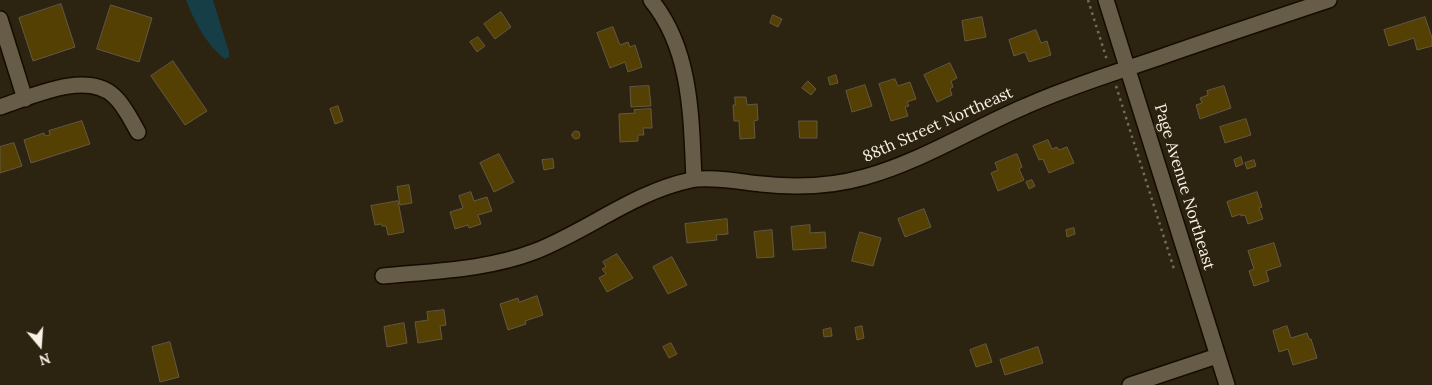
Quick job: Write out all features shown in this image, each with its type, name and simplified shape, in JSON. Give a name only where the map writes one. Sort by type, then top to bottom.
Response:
[{"type":"street","points":[[651,0],[657,7],[680,54],[691,110],[694,179]]},
{"type":"street","name":"Page Avenue Northeast","points":[[1106,0],[1227,385]]},
{"type":"street","name":"88th Street Northeast","points":[[383,276],[480,267],[535,251],[562,239],[632,201],[664,188],[694,179],[805,187],[833,185],[866,177],[932,151],[1027,105],[1128,68],[1329,0]]},
{"type":"street","points":[[0,19],[25,100]]},
{"type":"street","points":[[0,108],[68,86],[93,86],[114,96],[124,107],[138,132]]},
{"type":"street","points":[[1130,385],[1217,356]]},
{"type":"path","points":[[1088,0],[1107,60]]},
{"type":"path","points":[[1117,89],[1177,277]]},
{"type":"water","points":[[186,0],[213,0],[229,57],[225,59],[212,47],[197,24]]},
{"type":"building","points":[[61,4],[75,47],[33,61],[19,18]]},
{"type":"building","points":[[111,5],[152,18],[139,62],[97,49]]},
{"type":"building","points":[[501,12],[511,27],[495,39],[484,24]]},
{"type":"building","points":[[773,15],[782,19],[778,27],[770,23]]},
{"type":"building","points":[[982,17],[986,37],[965,41],[962,21]]},
{"type":"building","points":[[1425,17],[1432,38],[1432,46],[1417,50],[1414,38],[1389,46],[1384,30]]},
{"type":"building","points":[[613,27],[620,45],[628,42],[630,47],[635,45],[642,67],[628,72],[625,62],[610,68],[597,33]]},
{"type":"building","points":[[1036,30],[1041,43],[1047,41],[1051,55],[1029,62],[1025,52],[1014,56],[1009,40]]},
{"type":"building","points":[[478,37],[485,46],[477,52],[470,42]]},
{"type":"building","points":[[173,61],[207,111],[185,125],[151,76]]},
{"type":"building","points":[[950,63],[957,78],[951,81],[953,87],[950,89],[952,95],[937,102],[924,75]]},
{"type":"building","points":[[836,75],[838,83],[830,85],[828,78]]},
{"type":"building","points":[[895,79],[898,86],[910,82],[916,99],[907,102],[909,106],[905,107],[908,116],[891,121],[879,84]]},
{"type":"building","points":[[808,81],[816,89],[811,95],[802,88]]},
{"type":"building","points":[[865,85],[872,106],[852,112],[846,91]]},
{"type":"building","points":[[649,86],[651,106],[631,107],[630,87]]},
{"type":"building","points":[[1224,86],[1231,108],[1200,119],[1196,105],[1202,103],[1200,98],[1208,95],[1207,91]]},
{"type":"building","points":[[735,97],[746,97],[747,105],[757,104],[758,120],[754,121],[755,138],[740,139],[739,121],[734,121],[733,105],[735,105]]},
{"type":"building","points":[[338,106],[343,121],[335,124],[330,109]]},
{"type":"building","points":[[651,109],[652,128],[643,128],[644,135],[638,135],[638,141],[620,142],[619,114],[635,113],[634,110]]},
{"type":"building","points":[[1246,119],[1251,135],[1225,143],[1220,127]]},
{"type":"building","points":[[82,121],[90,144],[31,163],[24,140],[44,133],[45,136],[50,135],[49,131]]},
{"type":"building","points":[[799,121],[817,121],[817,138],[800,138]]},
{"type":"building","points":[[576,131],[580,135],[576,139],[572,135]]},
{"type":"building","points":[[1048,140],[1052,149],[1057,147],[1059,150],[1067,147],[1074,163],[1049,173],[1043,159],[1039,160],[1033,146]]},
{"type":"building","points":[[14,143],[22,166],[0,173],[0,147]]},
{"type":"building","points":[[499,154],[514,182],[494,192],[480,163]]},
{"type":"building","points":[[1017,154],[1022,167],[1019,169],[1024,180],[998,191],[991,173],[998,170],[995,163]]},
{"type":"building","points":[[1241,157],[1243,164],[1236,167],[1234,160]]},
{"type":"building","points":[[553,159],[554,168],[544,170],[542,160]]},
{"type":"building","points":[[1254,160],[1256,166],[1247,169],[1245,163]]},
{"type":"building","points":[[1032,180],[1035,186],[1029,189],[1026,182]]},
{"type":"building","points":[[409,185],[412,203],[400,205],[397,187]]},
{"type":"building","points":[[471,192],[474,201],[487,197],[492,211],[478,215],[481,224],[469,228],[468,225],[455,229],[450,212],[463,208],[459,196]]},
{"type":"building","points":[[1257,192],[1262,207],[1259,208],[1263,219],[1248,224],[1245,215],[1241,216],[1241,214],[1232,217],[1227,202]]},
{"type":"building","points":[[398,201],[404,232],[388,235],[386,226],[381,224],[375,225],[371,206]]},
{"type":"building","points":[[924,209],[931,227],[905,237],[898,219]]},
{"type":"building","points":[[727,219],[728,234],[716,235],[717,240],[687,243],[685,224]]},
{"type":"building","points":[[810,225],[810,233],[825,232],[826,248],[793,250],[791,227]]},
{"type":"building","points":[[1074,228],[1075,234],[1067,237],[1066,230]]},
{"type":"building","points":[[772,230],[774,257],[757,258],[754,232]]},
{"type":"building","points":[[860,232],[881,238],[873,266],[852,261]]},
{"type":"building","points":[[1274,243],[1281,266],[1266,271],[1269,281],[1254,286],[1249,271],[1254,269],[1248,251]]},
{"type":"building","points":[[617,254],[633,278],[607,292],[599,278],[606,274],[602,269],[606,267],[603,262]]},
{"type":"building","points":[[672,257],[687,285],[668,294],[653,267]]},
{"type":"building","points":[[537,296],[543,315],[525,321],[526,324],[508,330],[500,304],[518,298],[519,302]]},
{"type":"building","points":[[444,310],[446,325],[440,326],[442,339],[418,343],[415,322],[428,320],[427,312]]},
{"type":"building","points":[[404,323],[407,343],[387,347],[384,327]]},
{"type":"building","points":[[862,326],[864,338],[857,340],[855,328]]},
{"type":"building","points":[[1287,326],[1291,338],[1307,333],[1317,358],[1293,365],[1288,349],[1279,352],[1273,331]]},
{"type":"building","points":[[831,328],[832,336],[824,337],[823,330]]},
{"type":"building","points":[[170,342],[179,377],[160,382],[152,347]]},
{"type":"building","points":[[671,343],[677,354],[669,358],[663,347]]},
{"type":"building","points":[[986,344],[992,362],[976,367],[970,350]]},
{"type":"building","points":[[1038,347],[1043,363],[1005,375],[1000,360]]}]
